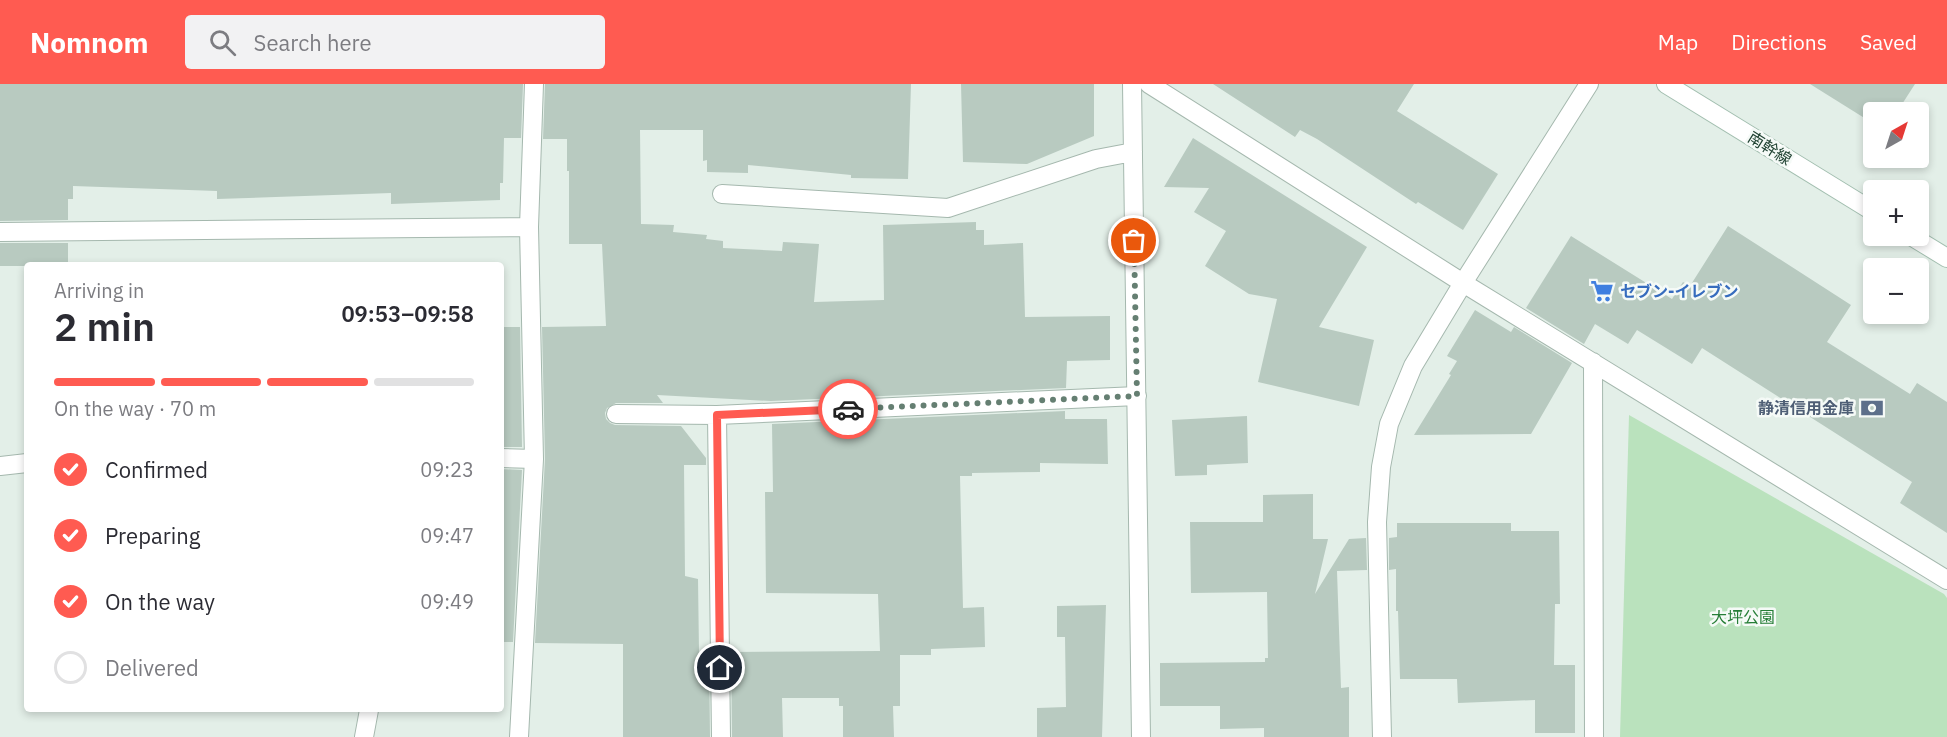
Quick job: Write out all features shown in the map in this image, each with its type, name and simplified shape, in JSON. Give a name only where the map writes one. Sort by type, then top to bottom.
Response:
[{"type":"street","points":[[519,737],[534,459],[529,227],[534,84]]},
{"type":"street","points":[[1132,84],[1141,737]]},
{"type":"street","points":[[1149,84],[1463,283],[1947,580]]},
{"type":"street","points":[[1382,737],[1377,522],[1381,467],[1389,424],[1413,366],[1589,84]]},
{"type":"street","name":"南幹線","points":[[1666,84],[1863,205]]},
{"type":"street","points":[[722,194],[948,208],[1096,159],[1133,152]]},
{"type":"street","points":[[0,232],[529,227]]},
{"type":"street","points":[[1927,246],[1947,258]]},
{"type":"street","points":[[1593,362],[1594,737]]},
{"type":"street","points":[[616,414],[717,415],[1137,396]]},
{"type":"street","points":[[717,415],[722,737]]},
{"type":"street","points":[[504,458],[534,459]]},
{"type":"street","points":[[0,466],[24,463]]},
{"type":"street","points":[[364,737],[369,712]]},
{"type":"green space","name":"大坪公園","points":[[1629,415],[1944,594],[1947,598],[1947,737],[1620,737]]},
{"type":"building","points":[[0,84],[523,84],[521,138],[504,138],[503,183],[500,183],[500,200],[391,204],[391,193],[217,199],[217,191],[73,186],[73,199],[68,199],[68,220],[0,221]]},
{"type":"building","points":[[545,84],[911,84],[908,179],[851,178],[851,175],[748,165],[748,173],[707,172],[707,160],[703,161],[703,130],[640,130],[641,224],[674,225],[673,232],[707,235],[706,239],[723,241],[723,248],[782,251],[783,242],[819,244],[814,302],[884,300],[883,225],[976,222],[976,230],[984,230],[984,245],[1023,243],[1025,317],[1110,316],[1110,360],[1067,361],[1066,388],[771,401],[657,395],[663,403],[616,403],[607,408],[606,419],[615,425],[681,426],[706,458],[706,465],[684,465],[685,576],[698,579],[699,652],[709,652],[710,737],[623,737],[623,644],[535,643],[545,459],[542,327],[606,326],[602,244],[569,244],[567,139],[543,139]]},
{"type":"building","points":[[961,84],[1094,84],[1094,136],[1027,164],[963,162]]},
{"type":"building","points":[[1213,84],[1414,84],[1397,111],[1498,174],[1463,230],[1418,202],[1416,204],[1317,139],[1300,130],[1295,137]]},
{"type":"building","points":[[1810,84],[1915,84],[1903,102],[1863,102],[1863,117]]},
{"type":"building","points":[[1193,138],[1367,247],[1319,327],[1374,340],[1359,406],[1258,382],[1277,299],[1249,294],[1205,266],[1226,231],[1194,212],[1209,188],[1164,187]]},
{"type":"building","points":[[1728,226],[1851,305],[1827,342],[1910,394],[1917,383],[1947,402],[1947,533],[1900,503],[1912,482],[1702,348],[1692,364],[1637,330],[1628,344],[1595,324],[1584,344],[1526,308],[1571,236],[1672,299],[1683,282],[1690,286]]},
{"type":"building","points":[[0,243],[68,243],[68,262],[24,262],[24,266],[0,266]]},
{"type":"building","points":[[1475,310],[1511,332],[1514,327],[1572,363],[1531,434],[1414,435],[1451,375],[1449,374],[1457,361],[1447,356]]},
{"type":"building","points":[[504,327],[520,327],[522,447],[504,447]]},
{"type":"building","points":[[1065,411],[1065,419],[1107,419],[1108,464],[1040,463],[1040,472],[972,473],[972,476],[960,476],[963,608],[984,607],[985,647],[931,649],[931,655],[900,655],[900,706],[893,706],[894,737],[843,737],[843,706],[839,706],[839,698],[782,698],[783,737],[732,737],[731,652],[880,651],[878,594],[766,593],[765,492],[773,492],[772,424]]},
{"type":"building","points":[[1247,416],[1248,463],[1207,465],[1207,475],[1175,476],[1172,420]]},
{"type":"building","points":[[504,469],[522,470],[513,642],[504,642]]},
{"type":"building","points":[[1313,494],[1313,539],[1328,539],[1315,594],[1349,539],[1366,538],[1367,570],[1337,571],[1341,688],[1349,687],[1349,737],[1264,737],[1264,728],[1220,729],[1220,706],[1160,706],[1160,663],[1265,662],[1265,658],[1268,658],[1267,592],[1191,593],[1190,522],[1263,522],[1263,495]]},
{"type":"building","points":[[1397,523],[1511,523],[1511,531],[1559,531],[1560,604],[1555,604],[1554,665],[1575,665],[1575,733],[1535,733],[1535,700],[1458,703],[1457,679],[1400,679],[1396,569],[1389,570],[1389,538],[1397,537]]},
{"type":"building","points":[[1106,605],[1102,737],[1037,737],[1037,708],[1066,707],[1065,637],[1057,637],[1057,606]]},
{"type":"way so far","points":[[848,409],[1137,396],[1134,241]]},
{"type":"place","name":"セブン-イレブン","points":[[1602,291]]},
{"type":"place","name":"静清信用金庫","points":[[1872,408]]},
{"type":"route","points":[[720,668],[717,415],[848,409]]}]
